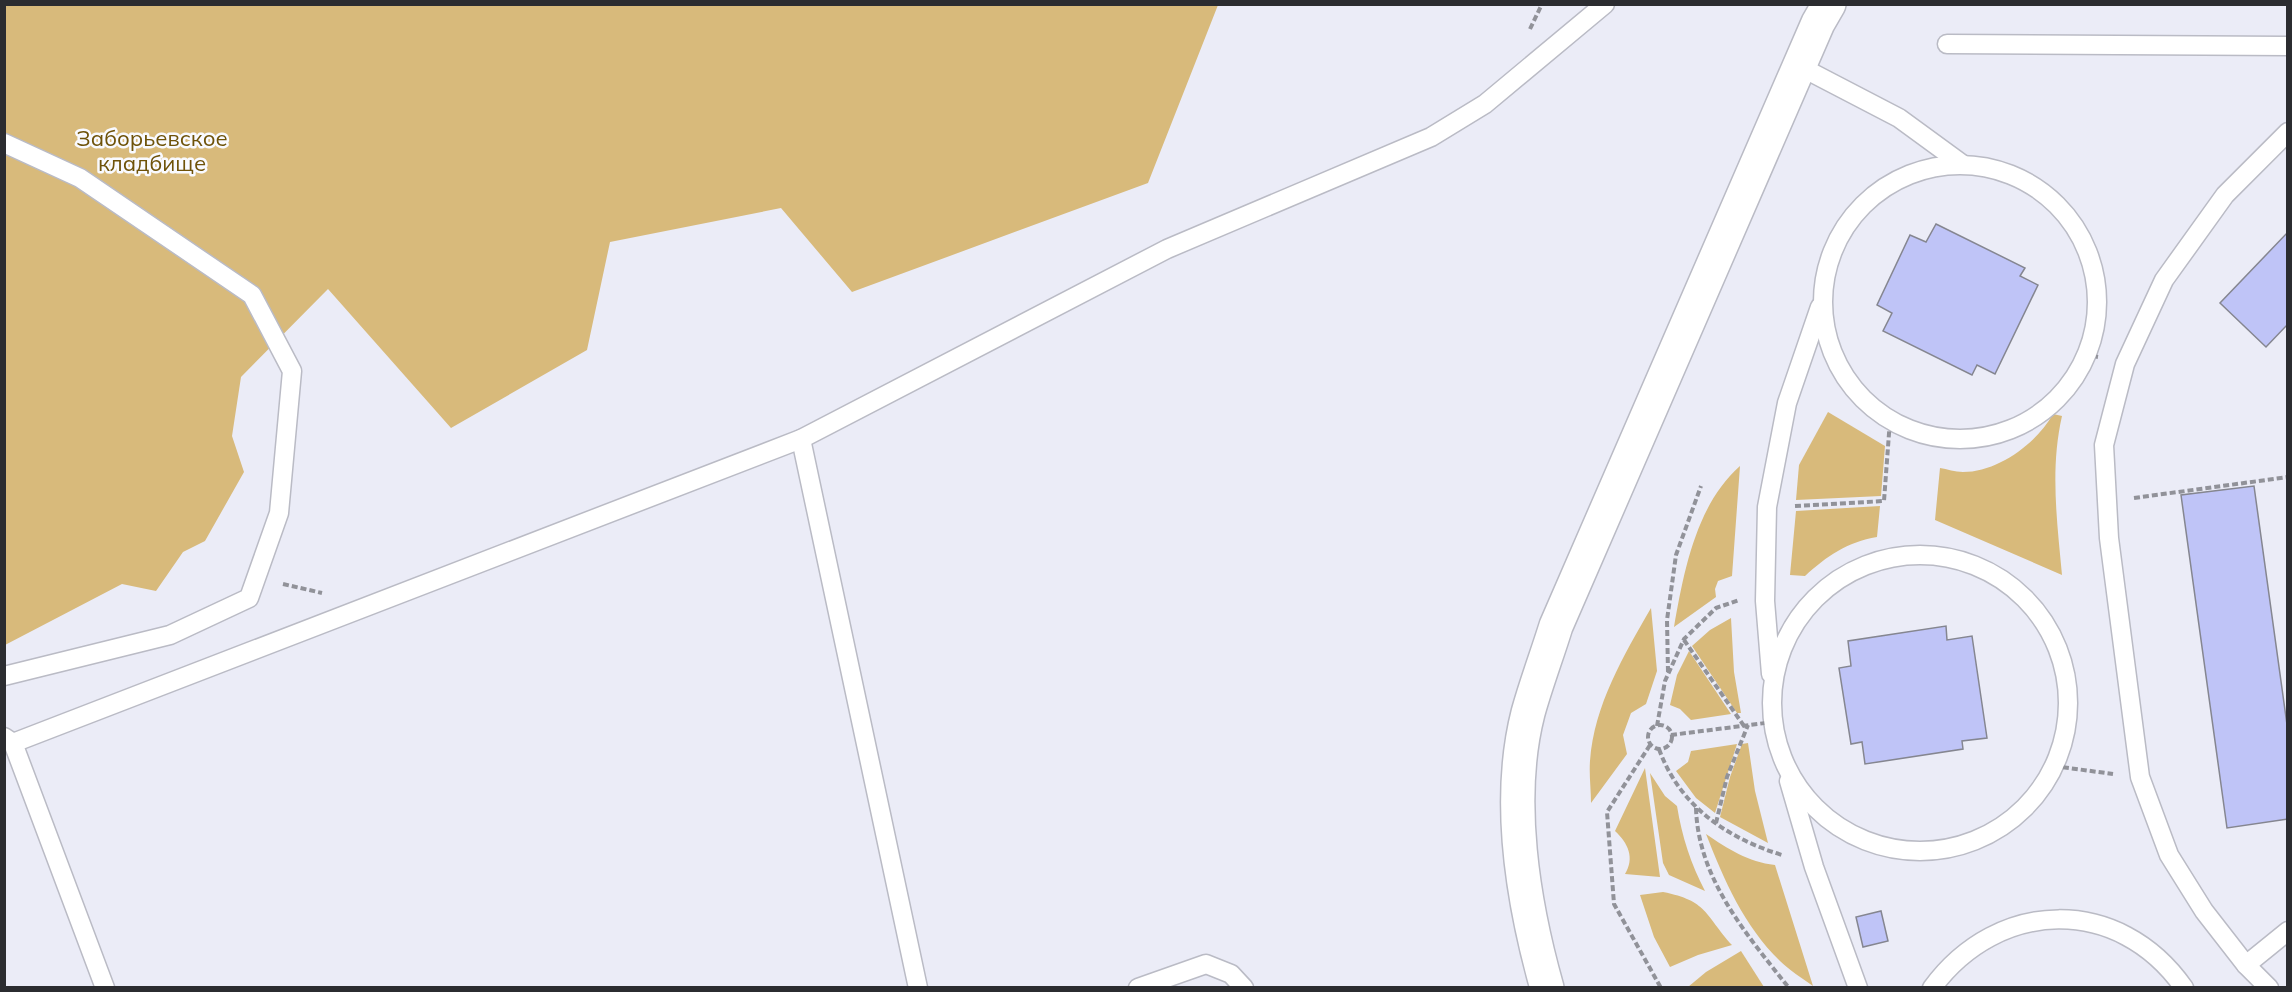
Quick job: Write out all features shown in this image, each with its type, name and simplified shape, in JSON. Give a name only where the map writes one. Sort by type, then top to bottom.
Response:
[{"type":"street","points":[[1547,987],[1531,932],[1522,871],[1518,789],[1528,715],[1556,626],[1799,66],[1829,4]]},
{"type":"lane","points":[[105,987],[9,740],[372,605],[801,439],[1167,249],[1452,126],[1485,104],[1605,4]]},
{"type":"lane","points":[[1947,44],[2288,46]]},
{"type":"lane","points":[[1799,66],[1899,118],[1962,164]]},
{"type":"lane","points":[[2269,987],[2246,965],[2204,911],[2169,855],[2140,777],[2109,538],[2104,445],[2125,364],[2164,280],[2225,195],[2288,132]]},
{"type":"lane","points":[[4,143],[80,178],[252,295],[292,371],[279,513],[249,598],[171,635],[4,676]]},
{"type":"lane","points":[[1823,300],[1830,344],[1845,377],[1861,398],[1890,420],[1906,428],[1932,436],[1958,440],[1985,438],[2011,430],[2035,417],[2056,401],[2091,356],[2096,322],[2096,278],[2088,251],[2076,227],[2059,206],[2038,189],[2015,176],[1989,167],[1962,164],[1936,166],[1910,174],[1886,186],[1865,203],[1847,224],[1834,247],[1826,273],[1823,300],[1787,403],[1767,507],[1765,601],[1773,693],[1773,722],[1814,867],[1858,987]]},
{"type":"lane","points":[[801,439],[918,987]]},
{"type":"lane","points":[[1773,693],[1777,664],[1788,637],[1803,612],[1831,585],[1847,574],[1873,563],[1902,556],[1931,555],[1959,560],[1986,571],[2011,586],[2032,606],[2048,630],[2060,657],[2067,685],[2067,714],[2062,743],[2054,766],[2037,794],[2017,815],[1993,832],[1966,844],[1909,851],[1872,843],[1854,836],[1829,820],[1808,800],[1791,776],[1780,750]]},
{"type":"lane","points":[[1932,987],[1946,969],[1968,948],[1995,933],[2021,923],[2048,919],[2076,920],[2103,926],[2128,936],[2151,951],[2172,970],[2184,987]]},
{"type":"lane","points":[[2246,965],[2288,931]]},
{"type":"lane","points":[[1138,987],[1206,964],[1231,974],[1244,987]]},
{"type":"path","points":[[1767,507],[1884,501],[1890,420]]},
{"type":"path","points":[[2107,502],[2288,477]]},
{"type":"path","points":[[1661,987],[1614,904],[1607,812],[1650,745],[1648,735],[1657,726],[1668,672],[1667,620],[1676,555],[1701,486]]},
{"type":"path","points":[[256,578],[372,605]]},
{"type":"path","points":[[1668,672],[1684,639],[1716,608],[1746,598]]},
{"type":"path","points":[[1684,639],[1746,725]]},
{"type":"path","points":[[1671,735],[1773,722]]},
{"type":"path","points":[[1716,823],[1727,777],[1746,725]]},
{"type":"path","points":[[1650,745],[1659,749],[1668,746],[1671,735],[1666,726],[1657,726]]},
{"type":"path","points":[[1659,749],[1668,774],[1696,808],[1730,834],[1760,849],[1785,856]]},
{"type":"path","points":[[2054,766],[2118,774]]},
{"type":"path","points":[[1696,808],[1696,829],[1708,869],[1734,917],[1789,987]]},
{"type":"green space","name":"Заборьевское кладбище","points":[[5,5],[1218,5],[1148,183],[852,292],[781,208],[610,242],[587,350],[451,428],[328,289],[241,377],[232,436],[244,472],[205,541],[183,552],[156,591],[122,584],[5,645]]},
{"type":"green space","points":[[1828,412],[1885,446],[1881,496],[1796,500],[1799,465]]},
{"type":"green space","points":[[2053,414],[2062,416],[2055,475],[2062,575],[1935,520],[1940,468],[1960,472],[1976,471],[2003,461],[2027,445]]},
{"type":"green space","points":[[1740,466],[1732,576],[1718,581],[1715,589],[1716,597],[1674,627],[1682,584],[1702,519],[1725,482]]},
{"type":"green space","points":[[1880,506],[1877,537],[1856,542],[1838,551],[1805,576],[1790,575],[1796,511]]},
{"type":"green space","points":[[1651,608],[1657,671],[1646,704],[1631,713],[1623,735],[1627,754],[1591,803],[1590,761],[1597,720],[1612,681]]},
{"type":"green space","points":[[1731,618],[1734,672],[1741,713],[1737,713],[1692,646],[1710,630]]},
{"type":"green space","points":[[1689,651],[1731,714],[1691,720],[1680,709],[1670,705],[1677,675]]},
{"type":"green space","points":[[1748,743],[1755,791],[1768,843],[1720,817],[1730,777],[1742,744]]},
{"type":"green space","points":[[1737,744],[1715,813],[1696,798],[1676,771],[1688,762],[1691,751]]},
{"type":"green space","points":[[1645,768],[1660,877],[1625,874],[1630,857],[1629,851],[1615,831]]},
{"type":"green space","points":[[1650,773],[1665,796],[1677,806],[1688,850],[1705,891],[1669,875],[1663,863]]},
{"type":"green space","points":[[1706,834],[1747,858],[1775,865],[1813,986],[1791,971],[1756,933],[1736,902]]},
{"type":"green space","points":[[1663,892],[1689,900],[1704,910],[1732,945],[1698,955],[1670,967],[1654,937],[1640,895]]},
{"type":"green space","points":[[1741,951],[1764,987],[1688,987],[1706,972]]},
{"type":"building","points":[[1936,224],[2025,268],[2020,276],[2038,285],[1995,374],[1977,365],[1972,375],[1883,331],[1892,313],[1877,305],[1910,235],[1926,242]]},
{"type":"building","points":[[2288,232],[2288,324],[2266,347],[2220,303]]},
{"type":"building","points":[[2254,486],[2288,732],[2288,819],[2227,828],[2181,495]]},
{"type":"building","points":[[1946,626],[1947,640],[1972,636],[1987,738],[1962,741],[1963,749],[1865,764],[1862,742],[1851,744],[1839,668],[1851,666],[1848,641]]},
{"type":"building","points":[[1881,911],[1888,941],[1863,947],[1856,917]]}]
